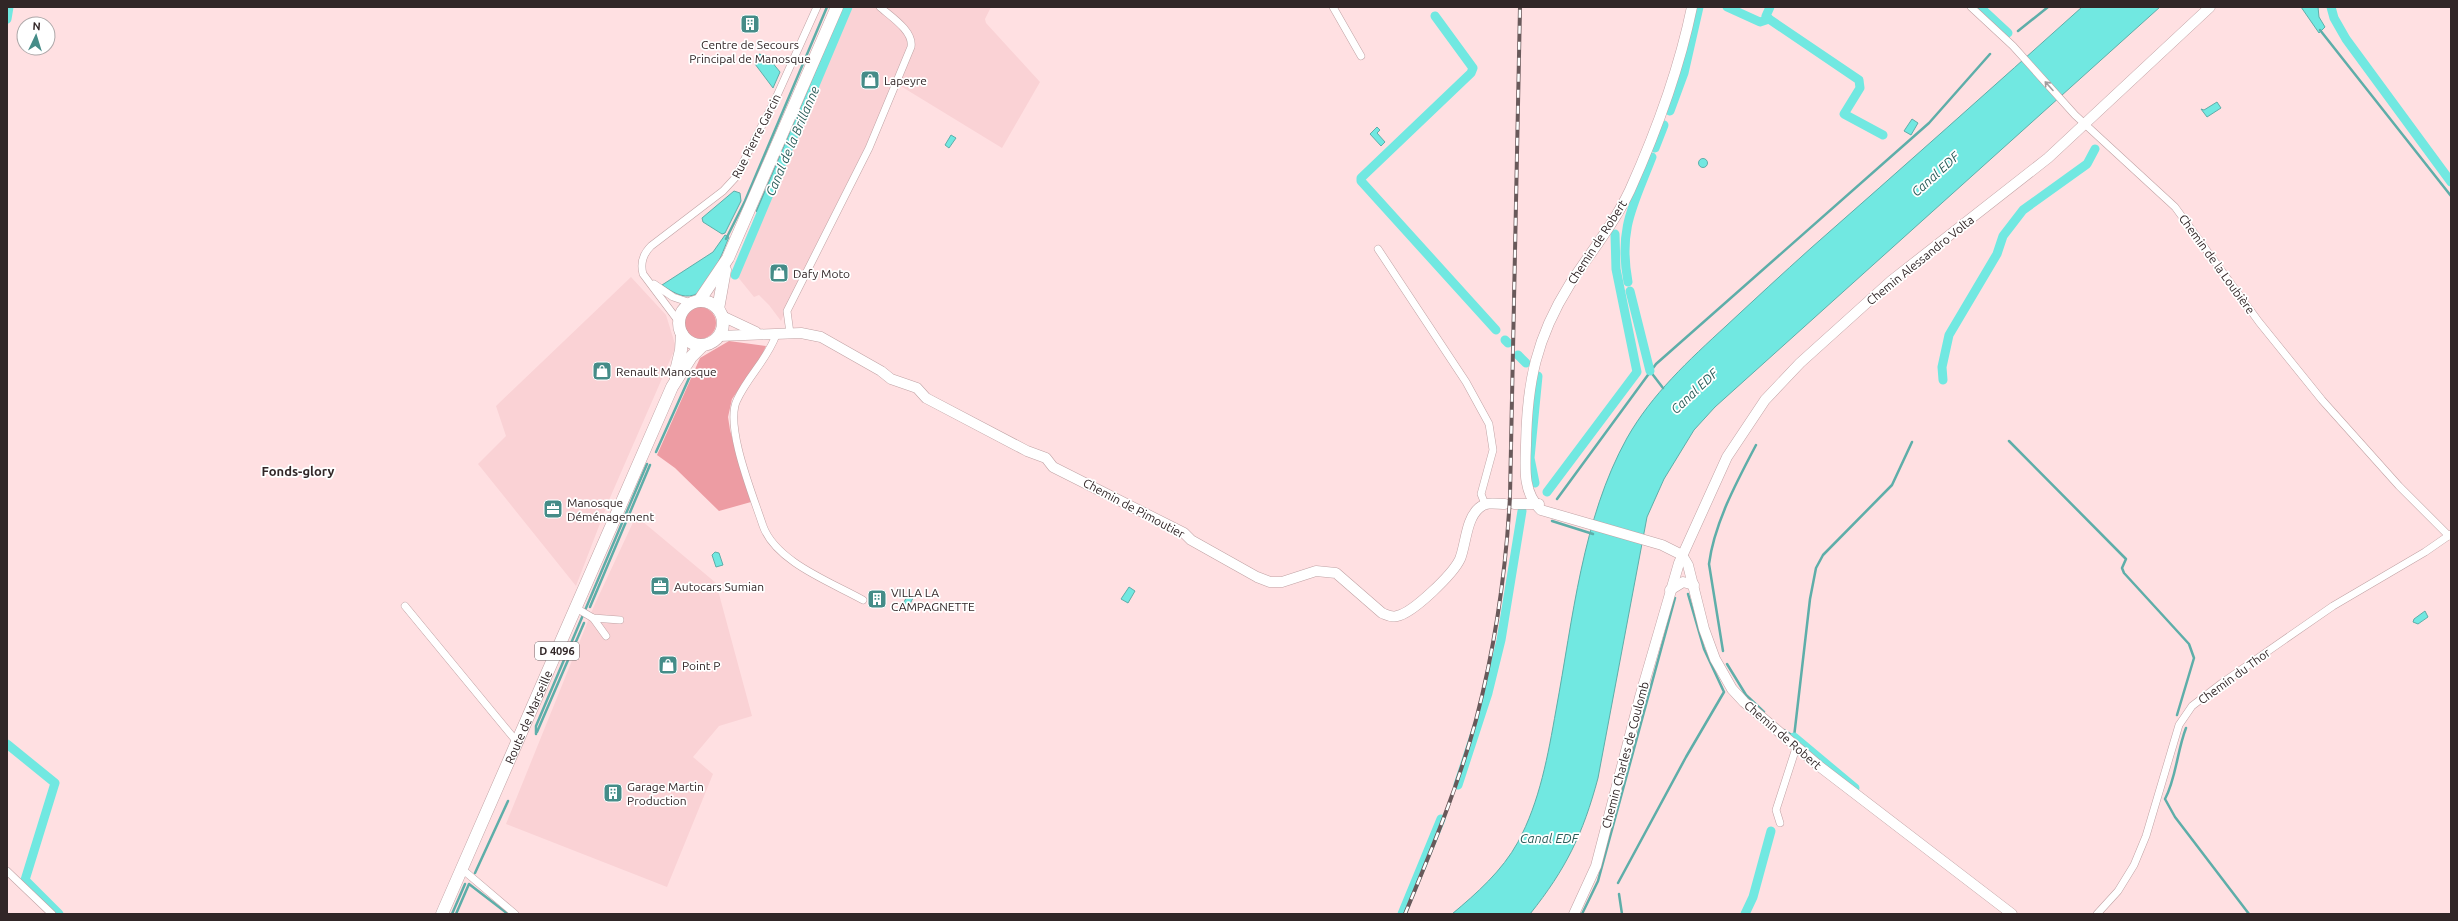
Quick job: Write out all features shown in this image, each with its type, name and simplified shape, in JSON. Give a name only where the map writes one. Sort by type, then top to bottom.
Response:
[{"type":"main road","points":[[728,258],[720,312],[722,328],[719,336],[712,342],[703,345],[689,342],[682,334],[679,322],[681,312],[695,302],[728,258],[837,7]]},
{"type":"main road","name":"Chemin de Robert","points":[[1536,500],[1528,490],[1526,435],[1532,367],[1537,351],[1559,303],[1621,206],[1635,178],[1676,71],[1692,7]]},
{"type":"main road","name":"Chemin Alessandro Volta","points":[[1670,592],[1682,555],[1728,457],[1765,400],[1792,371],[1891,280],[2048,158],[2210,7]]},
{"type":"main road","points":[[695,302],[711,303],[720,312]]},
{"type":"main road","name":"Chemin de Pimoutier","points":[[720,312],[761,334]]},
{"type":"main road","name":"Chemin de Pimoutier","points":[[719,336],[807,333],[833,344],[881,371],[891,379],[917,388],[932,401],[1028,451],[1040,455],[1053,467],[1184,533],[1191,540],[1257,577],[1275,582],[1316,571],[1331,571],[1345,579],[1382,613],[1389,616],[1400,616],[1435,589],[1453,571],[1460,559],[1474,514],[1485,504]]},
{"type":"main road","name":"Route de Marseille","points":[[672,387],[681,350],[682,334]]},
{"type":"main road","name":"Route de Marseille","points":[[442,914],[672,387],[691,356],[703,345]]},
{"type":"main road","points":[[1536,500],[1539,504],[1562,516]]},
{"type":"main road","points":[[1536,500],[1541,510],[1662,545],[1682,555]]},
{"type":"main road","points":[[1485,504],[1510,504],[1536,500]]},
{"type":"main road","name":"Chemin de Robert","points":[[1682,555],[1688,564],[1709,644],[1723,674],[1744,702],[1796,748],[2012,914]]},
{"type":"main road","points":[[1670,592],[1683,582],[1694,585]]},
{"type":"main road","name":"Chemin Charles de Coulomb","points":[[1574,914],[1596,866],[1670,592]]},
{"type":"street","name":"Rue Pierre Garcin","points":[[645,277],[642,261],[648,248],[723,191],[735,178],[775,100],[817,7]]},
{"type":"street","points":[[790,333],[787,311],[869,148],[911,47],[911,40],[907,32],[880,7]]},
{"type":"street","points":[[1333,7],[1361,56]]},
{"type":"street","name":"Chemin de la Loubière","points":[[1971,7],[2013,46],[2075,115],[2175,207],[2259,322],[2322,400],[2404,491],[2450,535]]},
{"type":"street","points":[[1378,249],[1466,382],[1489,424],[1493,450],[1481,494],[1485,504]]},
{"type":"street","points":[[645,277],[667,294],[695,302]]},
{"type":"street","points":[[645,277],[679,322]]},
{"type":"street","points":[[776,335],[769,353],[737,399],[733,415],[736,441],[768,540],[796,562],[863,600]]},
{"type":"street","name":"Chemin du Thor","points":[[2097,914],[2118,891],[2134,865],[2146,836],[2177,730],[2188,711],[2217,686],[2327,610],[2450,535]]},
{"type":"street","points":[[405,606],[517,742]]},
{"type":"street","points":[[576,608],[593,618],[606,636]]},
{"type":"street","points":[[593,618],[620,620]]},
{"type":"street","points":[[1780,823],[1776,810],[1796,748]]},
{"type":"street","points":[[462,869],[515,914]]},
{"type":"street","points":[[7,871],[52,914]]},
{"type":"shaded area","points":[[850,7],[991,7],[985,19],[986,23],[1040,82],[1002,148],[894,82],[858,164],[812,253],[781,321],[769,305],[759,295],[754,297],[737,276]]},
{"type":"shaded area","points":[[631,277],[666,315],[675,344],[674,351],[609,500],[576,586],[478,464],[506,436],[496,406]]},
{"type":"shaded area","points":[[700,307],[709,310],[713,314],[716,323],[713,332],[709,336],[700,339],[691,336],[687,332],[684,323],[687,314],[691,310]]},
{"type":"shaded area","points":[[729,341],[766,346],[760,359],[732,399],[728,417],[730,430],[751,502],[719,511],[675,468],[657,455],[700,358]]},
{"type":"shaded area","points":[[636,516],[716,583],[752,716],[719,726],[693,757],[713,774],[667,887],[506,824],[594,606]]},
{"type":"water","name":"Canal EDF","points":[[2082,7],[2160,7],[1715,407],[1694,430],[1664,479],[1647,517],[1598,778],[1586,817],[1572,850],[1554,882],[1530,914],[1452,914],[1480,890],[1497,872],[1512,853],[1526,826],[1538,794],[1550,744],[1574,605],[1589,536],[1599,502],[1612,469],[1627,438],[1637,422],[1672,378],[1712,339],[1811,248]]},
{"type":"water","points":[[2301,7],[2318,7],[2319,17],[2325,27],[2319,33]]},
{"type":"water","points":[[759,54],[767,56],[780,72],[773,88],[755,64]]},
{"type":"water","points":[[2217,102],[2221,108],[2207,117],[2201,109],[2204,110]]},
{"type":"water","points":[[1912,119],[1918,123],[1911,135],[1904,131]]},
{"type":"water","points":[[1377,127],[1380,130],[1377,133],[1385,142],[1381,146],[1370,134]]},
{"type":"water","points":[[951,135],[956,138],[949,148],[945,145]]},
{"type":"water","points":[[1703,158],[1708,163],[1703,168],[1698,163]]},
{"type":"water","points":[[734,191],[740,193],[741,201],[725,233],[722,234],[703,222],[702,218]]},
{"type":"water","points":[[725,235],[729,237],[719,260],[710,278],[700,292],[694,295],[685,296],[677,294],[662,285],[713,252]]},
{"type":"water","points":[[715,552],[719,553],[723,565],[716,567],[712,555]]},
{"type":"water","points":[[1129,587],[1135,591],[1128,603],[1121,599]]},
{"type":"water","points":[[908,595],[913,598],[907,610],[901,607]]},
{"type":"water","points":[[2425,611],[2428,617],[2418,624],[2413,622],[2414,619]]},
{"type":"waterway","points":[[7,19],[9,7]]},
{"type":"waterway","points":[[726,239],[745,201],[827,7]]},
{"type":"waterway","name":"Canal de la Brillanne","points":[[761,214],[757,211],[845,7]]},
{"type":"waterway","name":"Canal de la Brillanne","points":[[735,275],[848,7]]},
{"type":"waterway","points":[[1670,111],[1684,73],[1699,7]]},
{"type":"waterway","points":[[1727,7],[1760,22],[1769,19],[1859,80],[1860,88],[1844,114],[1883,135]]},
{"type":"waterway","points":[[1769,19],[1766,16],[1770,7]]},
{"type":"waterway","points":[[1980,7],[2008,33]]},
{"type":"waterway","points":[[2018,31],[2048,7]]},
{"type":"waterway","points":[[2331,7],[2334,18],[2346,39],[2451,182]]},
{"type":"waterway","points":[[1435,16],[1473,68],[1471,73],[1361,178],[1361,181],[1496,330]]},
{"type":"waterway","points":[[2320,30],[2451,196]]},
{"type":"waterway","points":[[1557,499],[1656,364],[1929,123],[1990,54]]},
{"type":"waterway","points":[[1655,148],[1664,125]]},
{"type":"waterway","points":[[1943,380],[1942,367],[1949,335],[1997,254],[2003,236],[2023,210],[2087,164],[2095,149]]},
{"type":"waterway","points":[[1628,282],[1625,263],[1626,231],[1634,203],[1652,157]]},
{"type":"waterway","points":[[1547,492],[1637,372],[1616,269],[1615,234]]},
{"type":"waterway","points":[[1630,291],[1650,371]]},
{"type":"waterway","points":[[1505,340],[1508,343]]},
{"type":"waterway","points":[[1518,355],[1526,363]]},
{"type":"waterway","points":[[1650,371],[1663,388]]},
{"type":"waterway","points":[[656,452],[690,376]]},
{"type":"waterway","points":[[1535,483],[1530,458],[1538,376]]},
{"type":"waterway","points":[[2009,441],[2126,559],[2122,568],[2124,573],[2189,644],[2194,658],[2177,715]]},
{"type":"waterway","points":[[1794,737],[1810,599],[1816,568],[1823,555],[1892,485],[1912,442]]},
{"type":"waterway","points":[[1723,651],[1709,564],[1721,518],[1734,488],[1756,445]]},
{"type":"waterway","points":[[536,734],[536,726],[647,464]]},
{"type":"waterway","points":[[590,607],[650,465]]},
{"type":"waterway","points":[[1458,785],[1488,693],[1501,640],[1522,511]]},
{"type":"waterway","points":[[1552,521],[1593,534]]},
{"type":"waterway","points":[[1618,883],[1686,757],[1724,692],[1704,649],[1688,594]]},
{"type":"waterway","points":[[1582,914],[1598,881],[1675,598]]},
{"type":"waterway","points":[[537,732],[584,623]]},
{"type":"waterway","points":[[1727,664],[1746,695],[1764,712]]},
{"type":"waterway","points":[[2186,728],[2180,746],[2172,783],[2165,799],[2175,817],[2249,914]]},
{"type":"waterway","points":[[1784,730],[1793,736]]},
{"type":"waterway","points":[[1794,737],[1855,788]]},
{"type":"waterway","points":[[7,744],[55,783],[25,880],[59,914]]},
{"type":"waterway","points":[[475,873],[508,801]]},
{"type":"waterway","points":[[1402,914],[1441,819]]},
{"type":"waterway","points":[[1745,914],[1753,897],[1771,831]]},
{"type":"waterway","points":[[452,914],[465,884]]},
{"type":"waterway","points":[[456,914],[469,884],[508,914]]},
{"type":"waterway","points":[[1619,894],[1622,914]]},
{"type":"railway","points":[[1405,914],[1444,818],[1469,745],[1489,665],[1499,609],[1506,552],[1510,496],[1520,7]]},
{"type":"place","name":"Centre de Secours Principal de Manosque","points":[[750,24]]},
{"type":"place","name":"Lapeyre","points":[[870,80]]},
{"type":"place","name":"Dafy Moto","points":[[779,273]]},
{"type":"place","name":"Renault Manosque","points":[[602,371]]},
{"type":"place","name":"Manosque Déménagement","points":[[553,509]]},
{"type":"place","name":"Autocars Sumian","points":[[660,586]]},
{"type":"place","name":"VILLA LA CAMPAGNETTE","points":[[877,599]]},
{"type":"place","name":"Point P","points":[[668,665]]},
{"type":"place","name":"Garage Martin Production","points":[[613,793]]},
{"type":"district","name":"Fonds-glory","points":[[298,471]]}]
